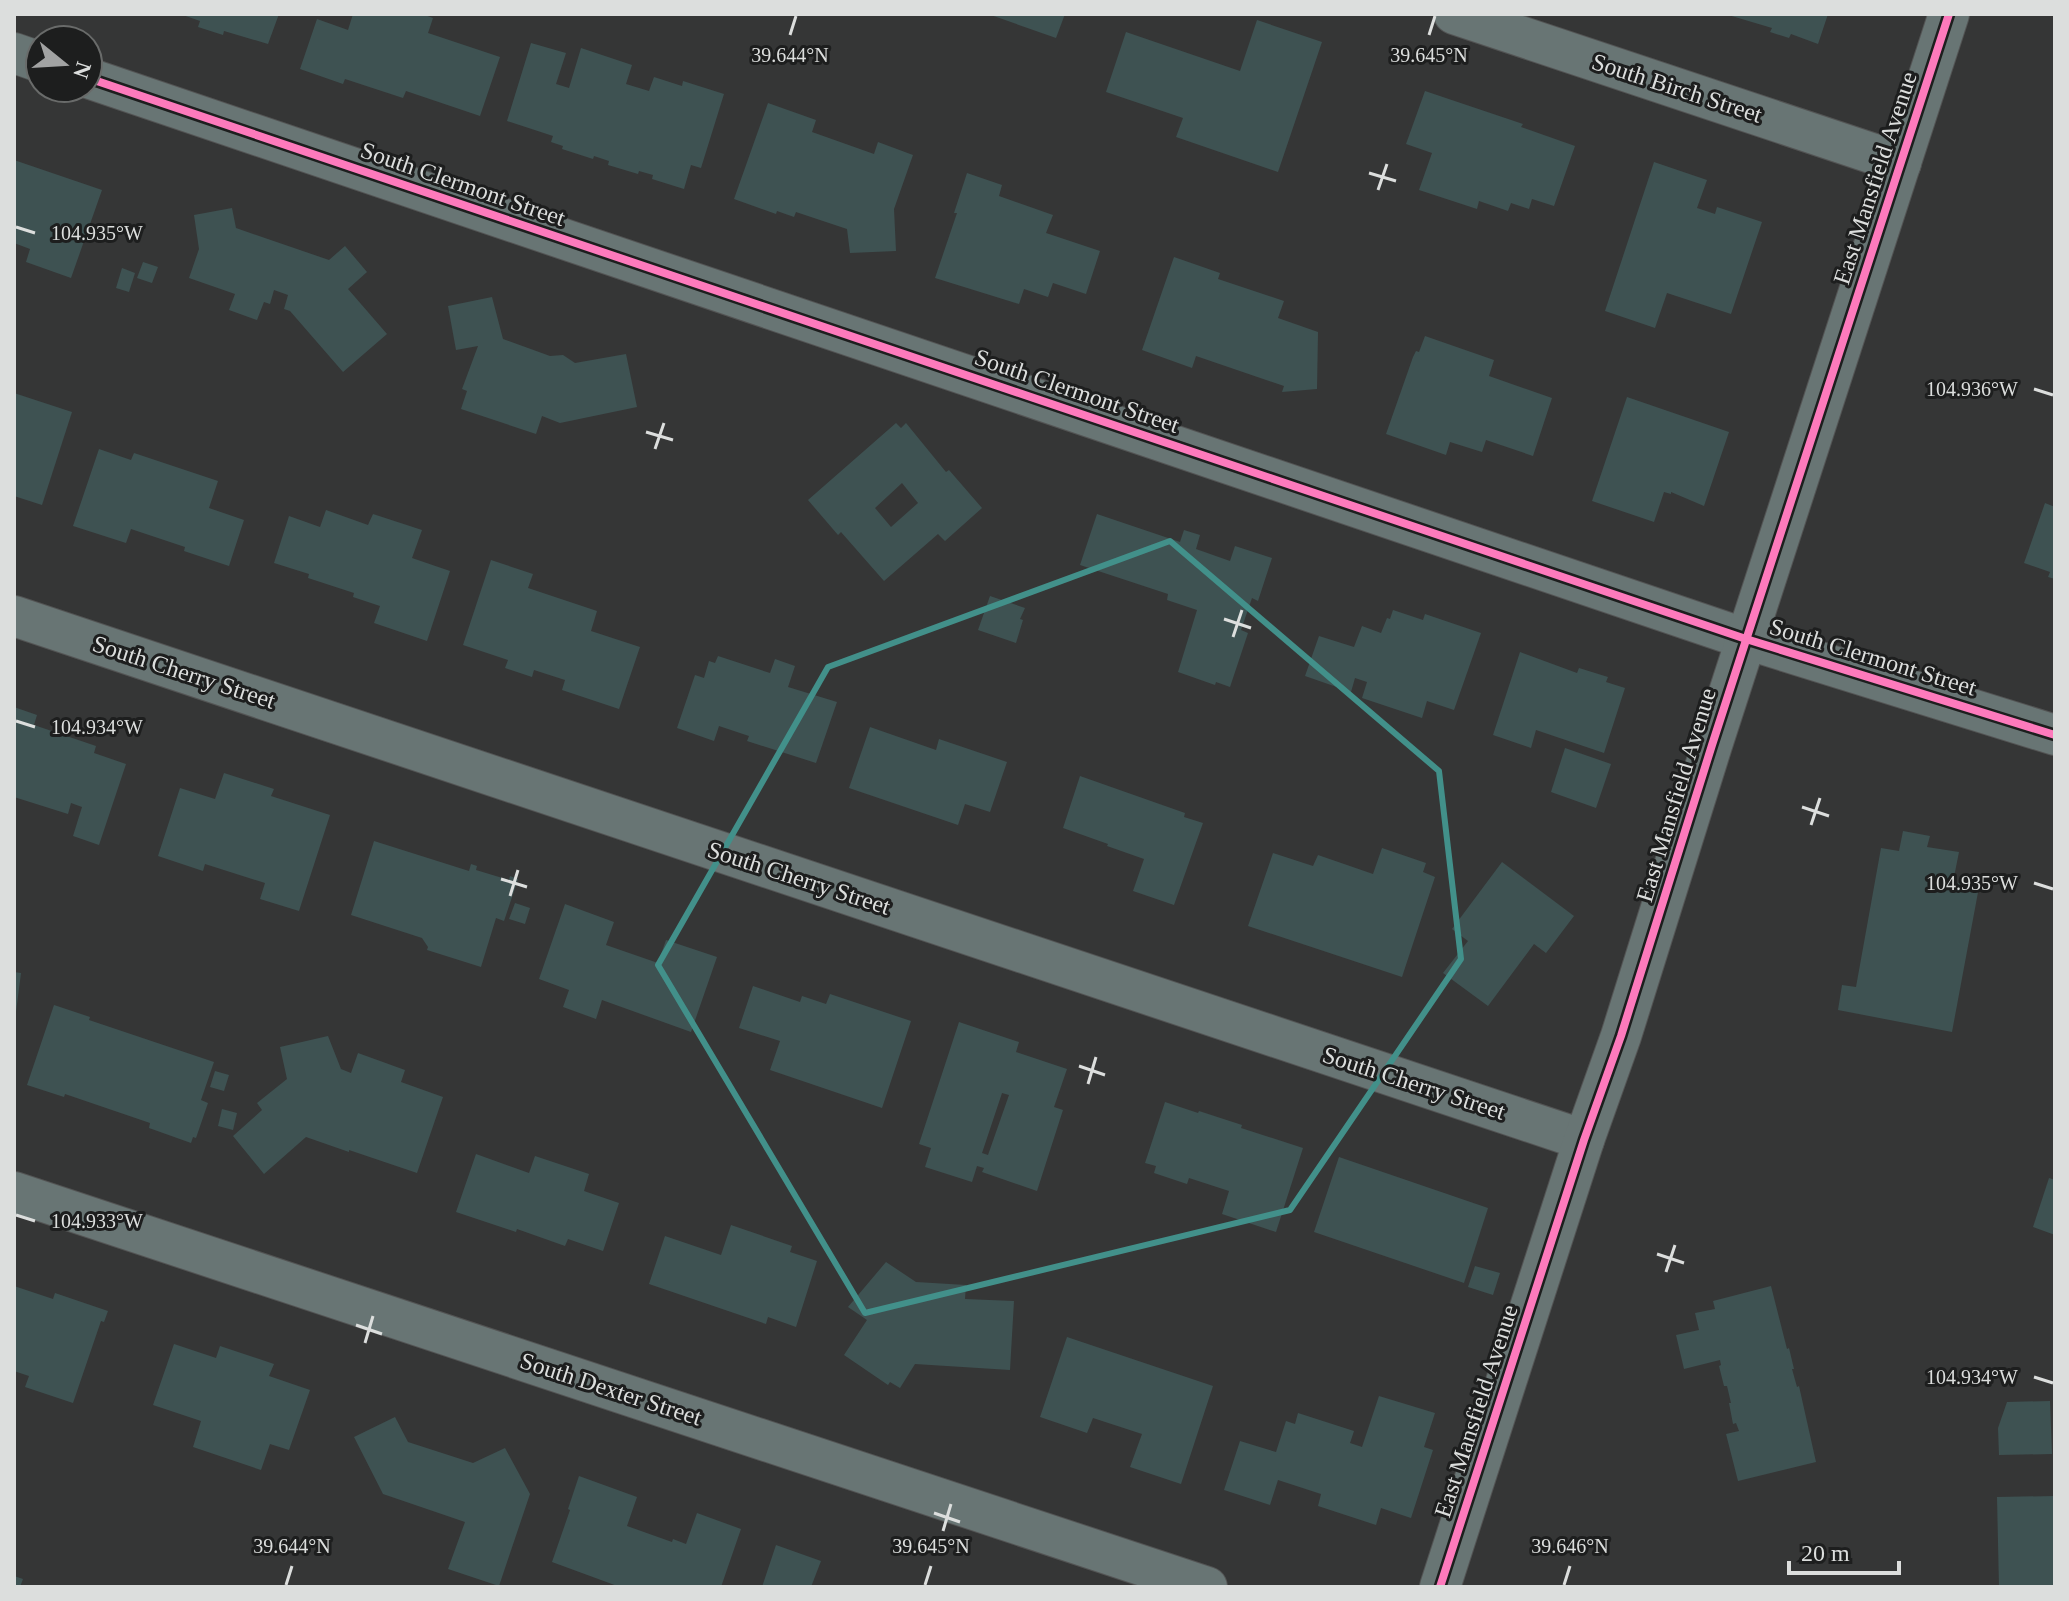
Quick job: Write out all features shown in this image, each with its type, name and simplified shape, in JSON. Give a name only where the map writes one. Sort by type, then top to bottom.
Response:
[{"type":"street","name":"South Birch Street","points":[[1454,14],[1901,163]]},
{"type":"street","name":"East Mansfield Avenue","points":[[1440,1587],[1584,1140],[1621,1036],[1949,14]]},
{"type":"street","name":"South Clermont Street","points":[[104,83],[1746,639],[2055,735]]},
{"type":"street","name":"South Cherry Street","points":[[14,616],[1584,1140]]},
{"type":"street","name":"South Dexter Street","points":[[14,1192],[1207,1587]]},
{"type":"highlighted area","points":[[1170,541],[1439,771],[1461,959],[1290,1210],[865,1313],[658,965],[828,667]]},
{"type":"building","points":[[180,14],[279,14],[268,44],[198,27],[200,21]]},
{"type":"building","points":[[353,14],[422,14],[433,18],[428,33],[500,57],[480,116],[406,91],[403,98],[345,79],[343,84],[300,69],[317,19],[348,30]]},
{"type":"building","points":[[988,14],[1065,14],[1056,38]]},
{"type":"building","points":[[1725,14],[1828,14],[1818,44],[1791,34],[1789,38],[1770,32],[1772,28]]},
{"type":"building","points":[[1257,20],[1322,42],[1278,172],[1176,137],[1183,118],[1106,92],[1126,32],[1240,71]]},
{"type":"building","points":[[531,43],[566,53],[556,84],[569,88],[581,48],[632,65],[626,84],[649,91],[654,77],[682,86],[683,81],[724,94],[701,168],[691,165],[684,189],[652,179],[653,175],[639,171],[638,174],[608,165],[609,161],[594,156],[593,159],[562,149],[563,146],[551,142],[553,136],[507,121]]},
{"type":"building","points":[[1425,91],[1523,124],[1521,127],[1575,146],[1554,206],[1532,199],[1529,209],[1511,203],[1508,211],[1479,201],[1477,209],[1419,190],[1432,153],[1406,144]]},
{"type":"building","points":[[768,103],[816,120],[812,132],[874,154],[878,142],[913,155],[894,209],[896,251],[850,253],[847,229],[796,212],[794,217],[777,211],[776,214],[734,199]]},
{"type":"building","points":[[14,160],[102,190],[71,278],[26,262],[30,249],[14,243]]},
{"type":"building","points":[[1654,162],[1707,180],[1697,208],[1715,214],[1717,207],[1762,222],[1731,314],[1667,293],[1655,328],[1605,311]]},
{"type":"building","points":[[967,173],[1002,185],[999,196],[1053,215],[1046,233],[1100,251],[1086,294],[1053,283],[1048,297],[1024,289],[1019,304],[935,278]]},
{"type":"building","points":[[232,208],[236,228],[329,260],[345,246],[367,272],[348,289],[387,334],[343,372],[290,311],[284,309],[288,295],[274,290],[270,304],[264,302],[257,320],[229,310],[235,294],[189,278],[199,249],[194,215]]},
{"type":"building","points":[[1174,257],[1220,273],[1218,279],[1284,301],[1278,318],[1318,332],[1317,389],[1282,392],[1284,386],[1196,356],[1192,368],[1142,350]]},
{"type":"building","points":[[143,262],[158,267],[152,283],[137,278]]},
{"type":"building","points":[[122,268],[135,273],[129,292],[116,288]]},
{"type":"building","points":[[492,297],[503,339],[550,356],[563,355],[575,363],[626,354],[637,407],[560,423],[542,416],[536,434],[461,409],[467,391],[462,389],[478,346],[456,350],[448,306]]},
{"type":"building","points":[[1425,336],[1494,360],[1489,376],[1552,398],[1533,456],[1486,440],[1482,452],[1450,442],[1446,455],[1386,434],[1413,357],[1416,351],[1419,352]]},
{"type":"building","points":[[14,393],[72,412],[42,505],[14,496]]},
{"type":"building","points":[[1627,397],[1729,432],[1704,506],[1664,492],[1654,522],[1592,501]]},
{"type":"building","points":[[896,423],[901,428],[906,423],[946,472],[949,470],[982,508],[945,541],[938,534],[884,581],[808,500]],"holes":[[[902,483],[918,503],[891,527],[875,508]]]},
{"type":"building","points":[[99,449],[131,460],[134,453],[218,481],[209,508],[244,520],[229,566],[131,529],[126,543],[73,526]]},
{"type":"building","points":[[2045,503],[2055,507],[2055,579],[2048,577],[2050,572],[2024,563]]},
{"type":"building","points":[[326,510],[368,525],[373,514],[422,530],[412,558],[450,571],[427,641],[374,623],[380,606],[353,597],[354,593],[308,578],[309,574],[274,563],[289,516],[320,527]]},
{"type":"building","points":[[1097,514],[1180,542],[1184,530],[1200,535],[1196,549],[1230,561],[1235,546],[1272,558],[1258,601],[1252,598],[1241,630],[1248,633],[1230,687],[1178,672],[1197,610],[1167,600],[1168,594],[1080,565]]},
{"type":"building","points":[[491,560],[533,574],[528,588],[597,611],[591,631],[640,647],[619,709],[562,690],[565,680],[534,670],[532,677],[505,668],[508,660],[463,645]]},
{"type":"building","points":[[990,596],[1025,608],[1016,643],[978,630]]},
{"type":"building","points":[[1393,610],[1423,620],[1425,614],[1481,633],[1454,710],[1427,701],[1422,718],[1362,698],[1367,682],[1355,678],[1351,692],[1305,676],[1319,636],[1354,647],[1362,626],[1381,633]]},
{"type":"building","points":[[1520,652],[1577,673],[1579,668],[1608,677],[1606,682],[1625,688],[1604,753],[1536,730],[1531,748],[1493,735]]},
{"type":"building","points":[[718,656],[770,673],[775,659],[795,666],[788,687],[837,702],[816,763],[747,741],[749,736],[719,726],[714,741],[677,728],[695,675],[704,678],[709,661],[715,663]]},
{"type":"building","points":[[14,707],[37,715],[34,725],[96,746],[94,753],[126,764],[99,845],[73,836],[82,807],[71,803],[68,814],[14,797]]},
{"type":"building","points":[[870,727],[936,750],[939,739],[1007,762],[990,812],[965,804],[958,825],[849,788]]},
{"type":"building","points":[[1565,748],[1611,764],[1596,808],[1551,792]]},
{"type":"building","points":[[224,773],[274,789],[271,796],[330,815],[299,911],[260,899],[265,883],[205,864],[203,871],[158,856],[180,788],[215,799]]},
{"type":"building","points":[[1080,776],[1185,813],[1184,817],[1203,823],[1174,905],[1133,891],[1144,859],[1063,828]]},
{"type":"building","points":[[1903,831],[1930,836],[1927,847],[1959,852],[1953,882],[1979,887],[1952,1032],[1838,1010],[1842,985],[1856,987],[1881,848],[1899,851]]},
{"type":"building","points":[[374,841],[469,871],[471,864],[477,866],[476,870],[509,880],[510,876],[518,879],[504,921],[496,918],[481,967],[427,950],[422,938],[351,915]]},
{"type":"building","points":[[1382,848],[1426,863],[1423,872],[1435,877],[1402,977],[1248,926],[1273,853],[1313,866],[1318,855],[1373,874]]},
{"type":"building","points":[[1502,862],[1574,916],[1546,953],[1534,944],[1488,1006],[1443,973],[1468,941],[1452,929]]},
{"type":"building","points":[[515,903],[530,908],[525,924],[509,919]]},
{"type":"building","points":[[565,904],[614,922],[606,945],[658,963],[666,940],[717,957],[691,1032],[602,1000],[596,1019],[563,1007],[569,990],[539,979]]},
{"type":"building","points":[[14,972],[21,973],[16,1012],[14,1012]]},
{"type":"building","points":[[753,986],[800,1002],[802,996],[826,1004],[830,994],[911,1021],[882,1108],[770,1070],[780,1041],[739,1028]]},
{"type":"building","points":[[54,1005],[214,1062],[201,1100],[208,1103],[196,1138],[193,1137],[191,1143],[149,1128],[150,1123],[65,1094],[64,1097],[27,1085]]},
{"type":"building","points":[[959,1022],[1019,1042],[1016,1052],[1067,1069],[1054,1107],[1063,1110],[1037,1191],[982,1172],[984,1168],[977,1166],[972,1182],[925,1167],[931,1148],[919,1144]],"holes":[[[1002,1093],[1009,1095],[988,1155],[982,1153]]]},
{"type":"building","points":[[328,1036],[341,1069],[351,1073],[358,1053],[405,1070],[401,1082],[443,1097],[417,1173],[306,1137],[264,1174],[233,1136],[262,1110],[257,1103],[287,1079],[280,1047]]},
{"type":"building","points":[[215,1071],[229,1075],[224,1091],[210,1087]]},
{"type":"building","points":[[1165,1102],[1242,1125],[1241,1128],[1303,1148],[1276,1232],[1222,1214],[1229,1191],[1189,1178],[1187,1184],[1154,1173],[1156,1166],[1145,1163]]},
{"type":"building","points":[[222,1109],[237,1113],[233,1130],[218,1126]]},
{"type":"building","points":[[476,1154],[529,1173],[535,1156],[589,1174],[584,1191],[619,1203],[603,1251],[568,1239],[565,1246],[456,1212]]},
{"type":"building","points":[[1339,1157],[1488,1208],[1464,1283],[1314,1232]]},
{"type":"building","points":[[2049,1178],[2055,1180],[2055,1235],[2033,1227]]},
{"type":"building","points":[[731,1225],[792,1246],[790,1252],[817,1261],[796,1327],[768,1317],[766,1324],[649,1284],[665,1236],[721,1255]]},
{"type":"building","points":[[886,1262],[916,1282],[966,1285],[965,1299],[1014,1301],[1010,1370],[915,1364],[900,1388],[890,1382],[888,1385],[844,1355],[867,1320],[848,1307]]},
{"type":"building","points":[[1475,1266],[1500,1273],[1493,1295],[1468,1287]]},
{"type":"building","points":[[14,1286],[53,1299],[55,1293],[108,1311],[104,1322],[101,1321],[73,1403],[25,1387],[29,1376],[14,1371]]},
{"type":"building","points":[[1771,1286],[1816,1462],[1738,1481],[1726,1434],[1739,1431],[1736,1423],[1733,1424],[1720,1360],[1684,1369],[1676,1335],[1699,1330],[1695,1313],[1715,1309],[1713,1301]]},
{"type":"building","points":[[1067,1337],[1213,1386],[1181,1484],[1130,1467],[1142,1434],[1093,1418],[1087,1433],[1040,1417]]},
{"type":"building","points":[[174,1344],[216,1358],[220,1346],[274,1364],[269,1376],[310,1390],[289,1450],[270,1444],[261,1470],[193,1447],[201,1421],[153,1405]]},
{"type":"building","points":[[1379,1396],[1435,1413],[1424,1447],[1433,1450],[1411,1518],[1381,1508],[1376,1525],[1318,1506],[1321,1494],[1278,1480],[1270,1505],[1224,1490],[1240,1441],[1276,1452],[1286,1421],[1295,1424],[1298,1413],[1354,1431],[1350,1443],[1362,1447]]},
{"type":"building","points":[[2050,1401],[2052,1454],[1999,1455],[1998,1428],[2007,1402]]},
{"type":"building","points":[[395,1417],[408,1442],[473,1463],[505,1448],[530,1494],[499,1586],[448,1569],[465,1522],[383,1494],[354,1437]]},
{"type":"building","points":[[579,1476],[637,1497],[627,1526],[672,1542],[673,1539],[686,1544],[697,1513],[741,1529],[721,1587],[620,1587],[552,1562]]},
{"type":"building","points":[[2055,1496],[2055,1587],[1999,1587],[1997,1497]]},
{"type":"building","points":[[776,1545],[821,1561],[811,1587],[762,1587]]},
{"type":"building","points":[[14,1576],[23,1579],[20,1587],[14,1587]]},
{"type":"cycle path","points":[[1440,1587],[1584,1140],[1621,1036],[1949,14]]},
{"type":"cycle path","points":[[104,83],[1746,639],[2055,735]]}]
